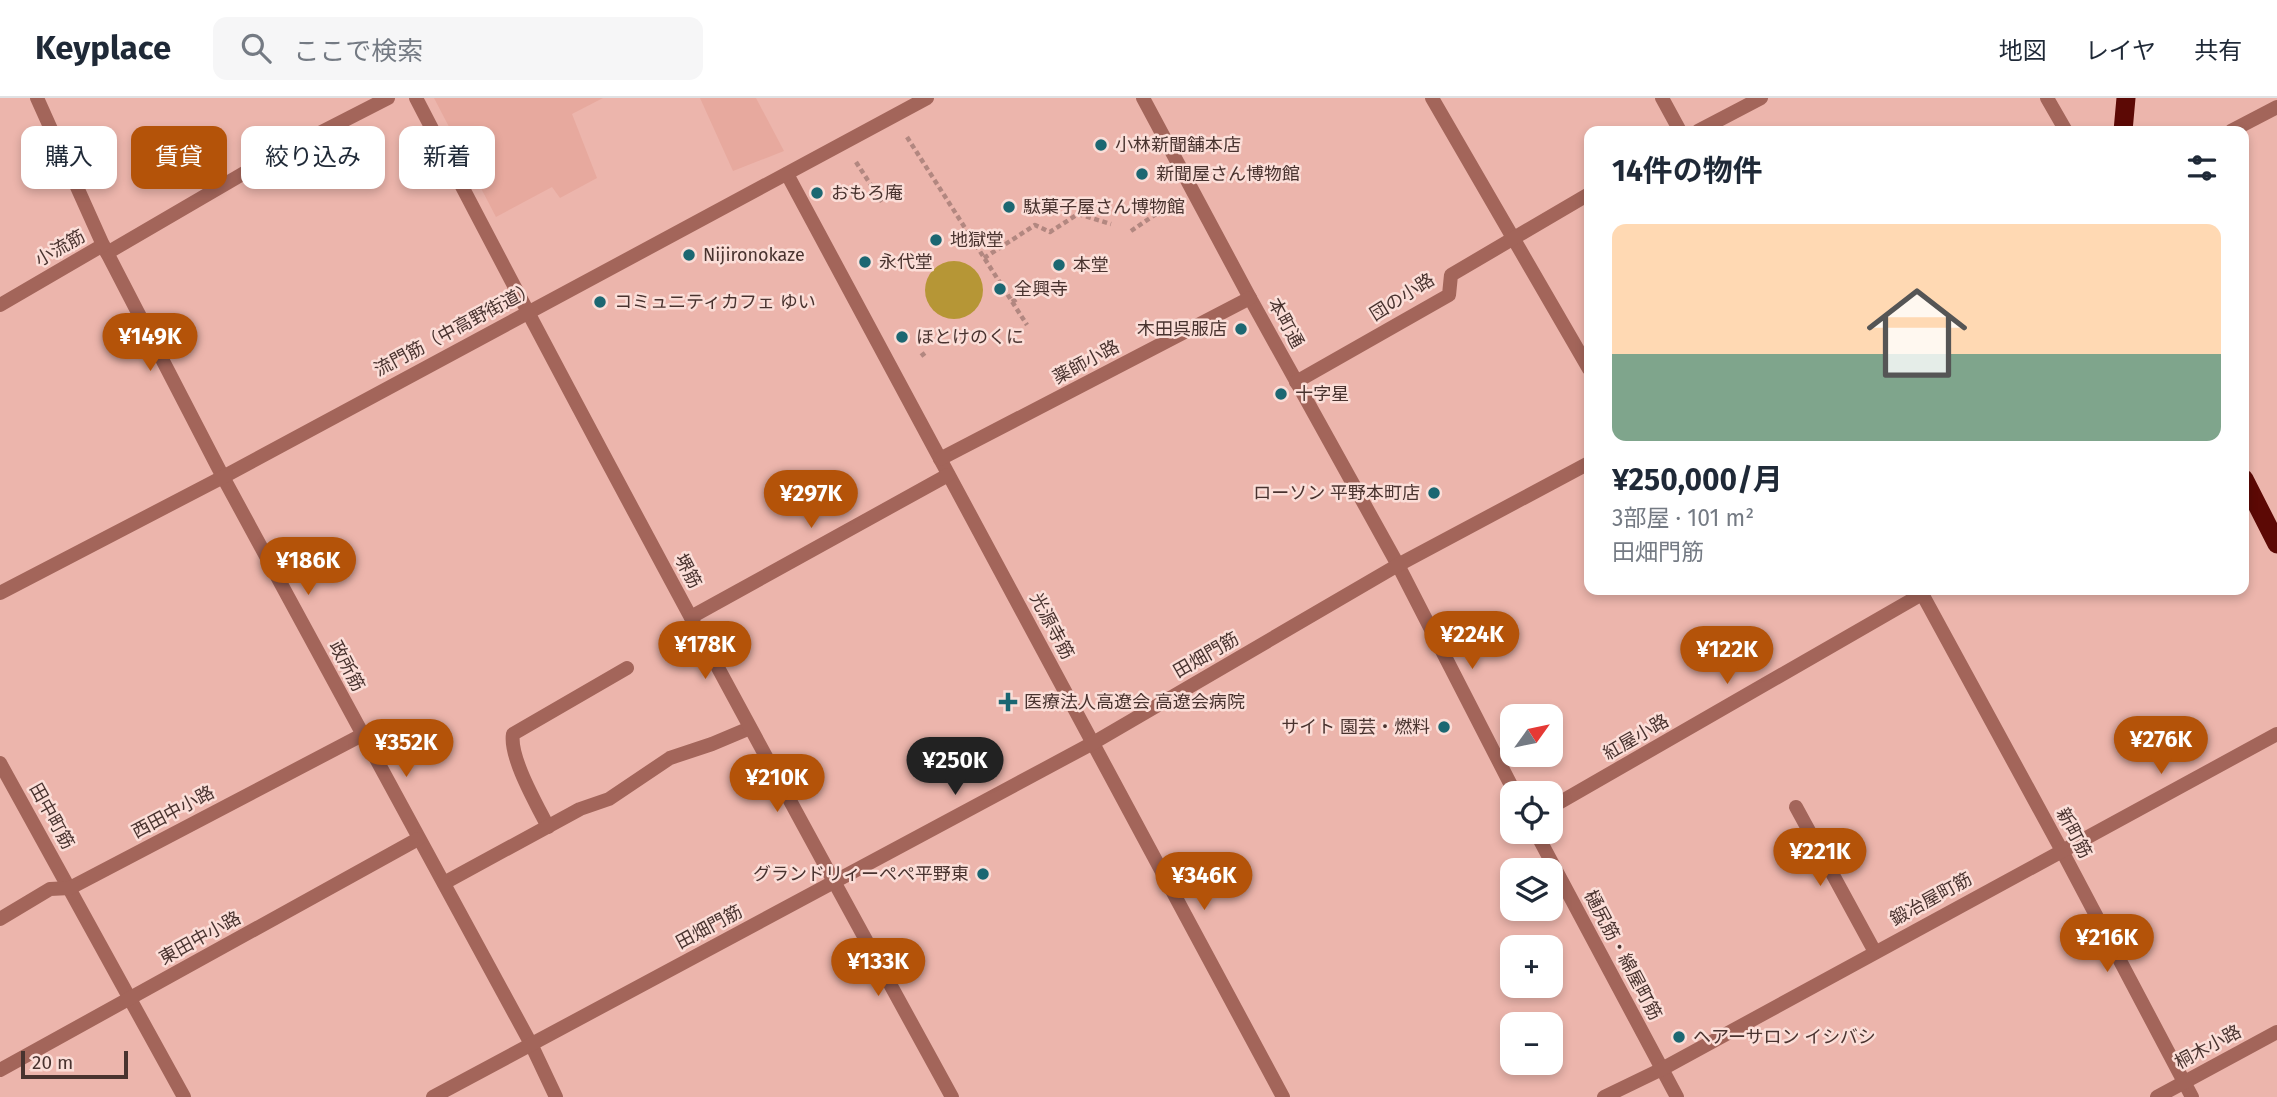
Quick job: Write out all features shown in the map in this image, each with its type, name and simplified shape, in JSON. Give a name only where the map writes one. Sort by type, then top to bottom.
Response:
[{"type":"highway","points":[[2123,126],[2126,98]]},
{"type":"highway","points":[[2249,489],[2277,544]]},
{"type":"street","name":"政所筋","points":[[37,98],[105,249],[223,477],[531,1044],[556,1097]]},
{"type":"street","name":"小流筋","points":[[0,304],[262,162],[387,98]]},
{"type":"street","name":"堺筋","points":[[416,98],[527,312],[750,728],[952,1097]]},
{"type":"street","name":"流門筋（中高野街道）","points":[[0,593],[223,477],[927,98]]},
{"type":"street","name":"本町通","points":[[1143,98],[1398,565]]},
{"type":"street","points":[[1432,98],[1584,360]]},
{"type":"street","points":[[1662,98],[1677,126]]},
{"type":"street","points":[[1708,126],[1761,98]]},
{"type":"street","points":[[2047,98],[2063,126]]},
{"type":"street","points":[[2241,126],[2277,107]]},
{"type":"street","name":"光源寺筋","points":[[787,174],[1283,1097]]},
{"type":"street","name":"団の小路","points":[[1296,382],[1449,295],[1451,275],[1584,197]]},
{"type":"street","name":"薬師小路","points":[[940,459],[1250,298]]},
{"type":"street","name":"田畑門筋","points":[[433,1097],[1093,743],[1398,565],[1584,466]]},
{"type":"street","points":[[691,617],[948,475]]},
{"type":"street","points":[[1398,565],[1509,781]]},
{"type":"street","name":"紅屋小路","points":[[1563,800],[1916,595]]},
{"type":"street","name":"新町筋","points":[[1923,595],[2062,849],[2192,1097]]},
{"type":"street","points":[[548,827],[524,780],[513,734],[626,668]]},
{"type":"street","points":[[444,883],[580,810],[609,799],[670,758],[750,728]]},
{"type":"street","name":"鍛冶屋町筋","points":[[1604,1097],[1662,1069],[2277,734]]},
{"type":"street","name":"西田中小路","points":[[0,919],[50,889],[70,888],[362,735]]},
{"type":"street","name":"田中町筋","points":[[0,763],[184,1097]]},
{"type":"street","points":[[1797,807],[1875,952]]},
{"type":"street","name":"東田中小路","points":[[0,1069],[418,839]]},
{"type":"street","name":"樋尻筋・綿屋町筋","points":[[1542,844],[1677,1097]]},
{"type":"street","name":"桐木小路","points":[[2157,1097],[2277,1032]]},
{"type":"path","points":[[894,116],[1027,325]]},
{"type":"path","points":[[853,158],[882,202]]},
{"type":"path","points":[[1131,231],[1192,190]]},
{"type":"path","points":[[984,258],[1035,225],[1050,232],[1078,214],[1111,224]]},
{"type":"path","points":[[1013,302],[1026,294]]},
{"type":"shaded area","points":[[434,98],[603,98],[572,114],[597,178],[560,198],[552,187],[496,217],[481,189],[495,189],[495,126],[449,126]]},
{"type":"shaded area","points":[[700,98],[756,98],[784,151],[733,171]]},
{"type":"shaded area","points":[[948,261],[960,261],[975,269],[983,284],[983,296],[975,311],[960,319],[948,319],[933,311],[925,296],[925,284],[933,269]]},
{"type":"place","name":"小林新聞舗本店","points":[[1101,145]]},
{"type":"place","name":"新聞屋さん博物館","points":[[1142,174]]},
{"type":"place","name":"おもろ庵","points":[[817,193]]},
{"type":"place","name":"駄菓子屋さん博物館","points":[[1009,207]]},
{"type":"place","name":"地獄堂","points":[[936,240]]},
{"type":"place","name":"Nijironokaze","points":[[689,255]]},
{"type":"place","name":"永代堂","points":[[865,262]]},
{"type":"place","name":"本堂","points":[[1059,265]]},
{"type":"place","name":"全興寺","points":[[1000,289]]},
{"type":"place","name":"コミュニティカフェ ゆい","points":[[600,302]]},
{"type":"place","name":"木田呉服店","points":[[1241,329]]},
{"type":"place","name":"ほとけのくに","points":[[902,337]]},
{"type":"place","name":"十字星","points":[[1281,394]]},
{"type":"place","name":"ローソン 平野本町店","points":[[1434,493]]},
{"type":"place","name":"医療法人高遼会 高遼会病院","points":[[1008,702]]},
{"type":"place","name":"サイト 園芸・燃料","points":[[1444,727]]},
{"type":"place","name":"グランドリィーぺぺ平野東","points":[[983,874]]},
{"type":"place","name":"ヘアーサロン イシバシ","points":[[1679,1037]]}]
